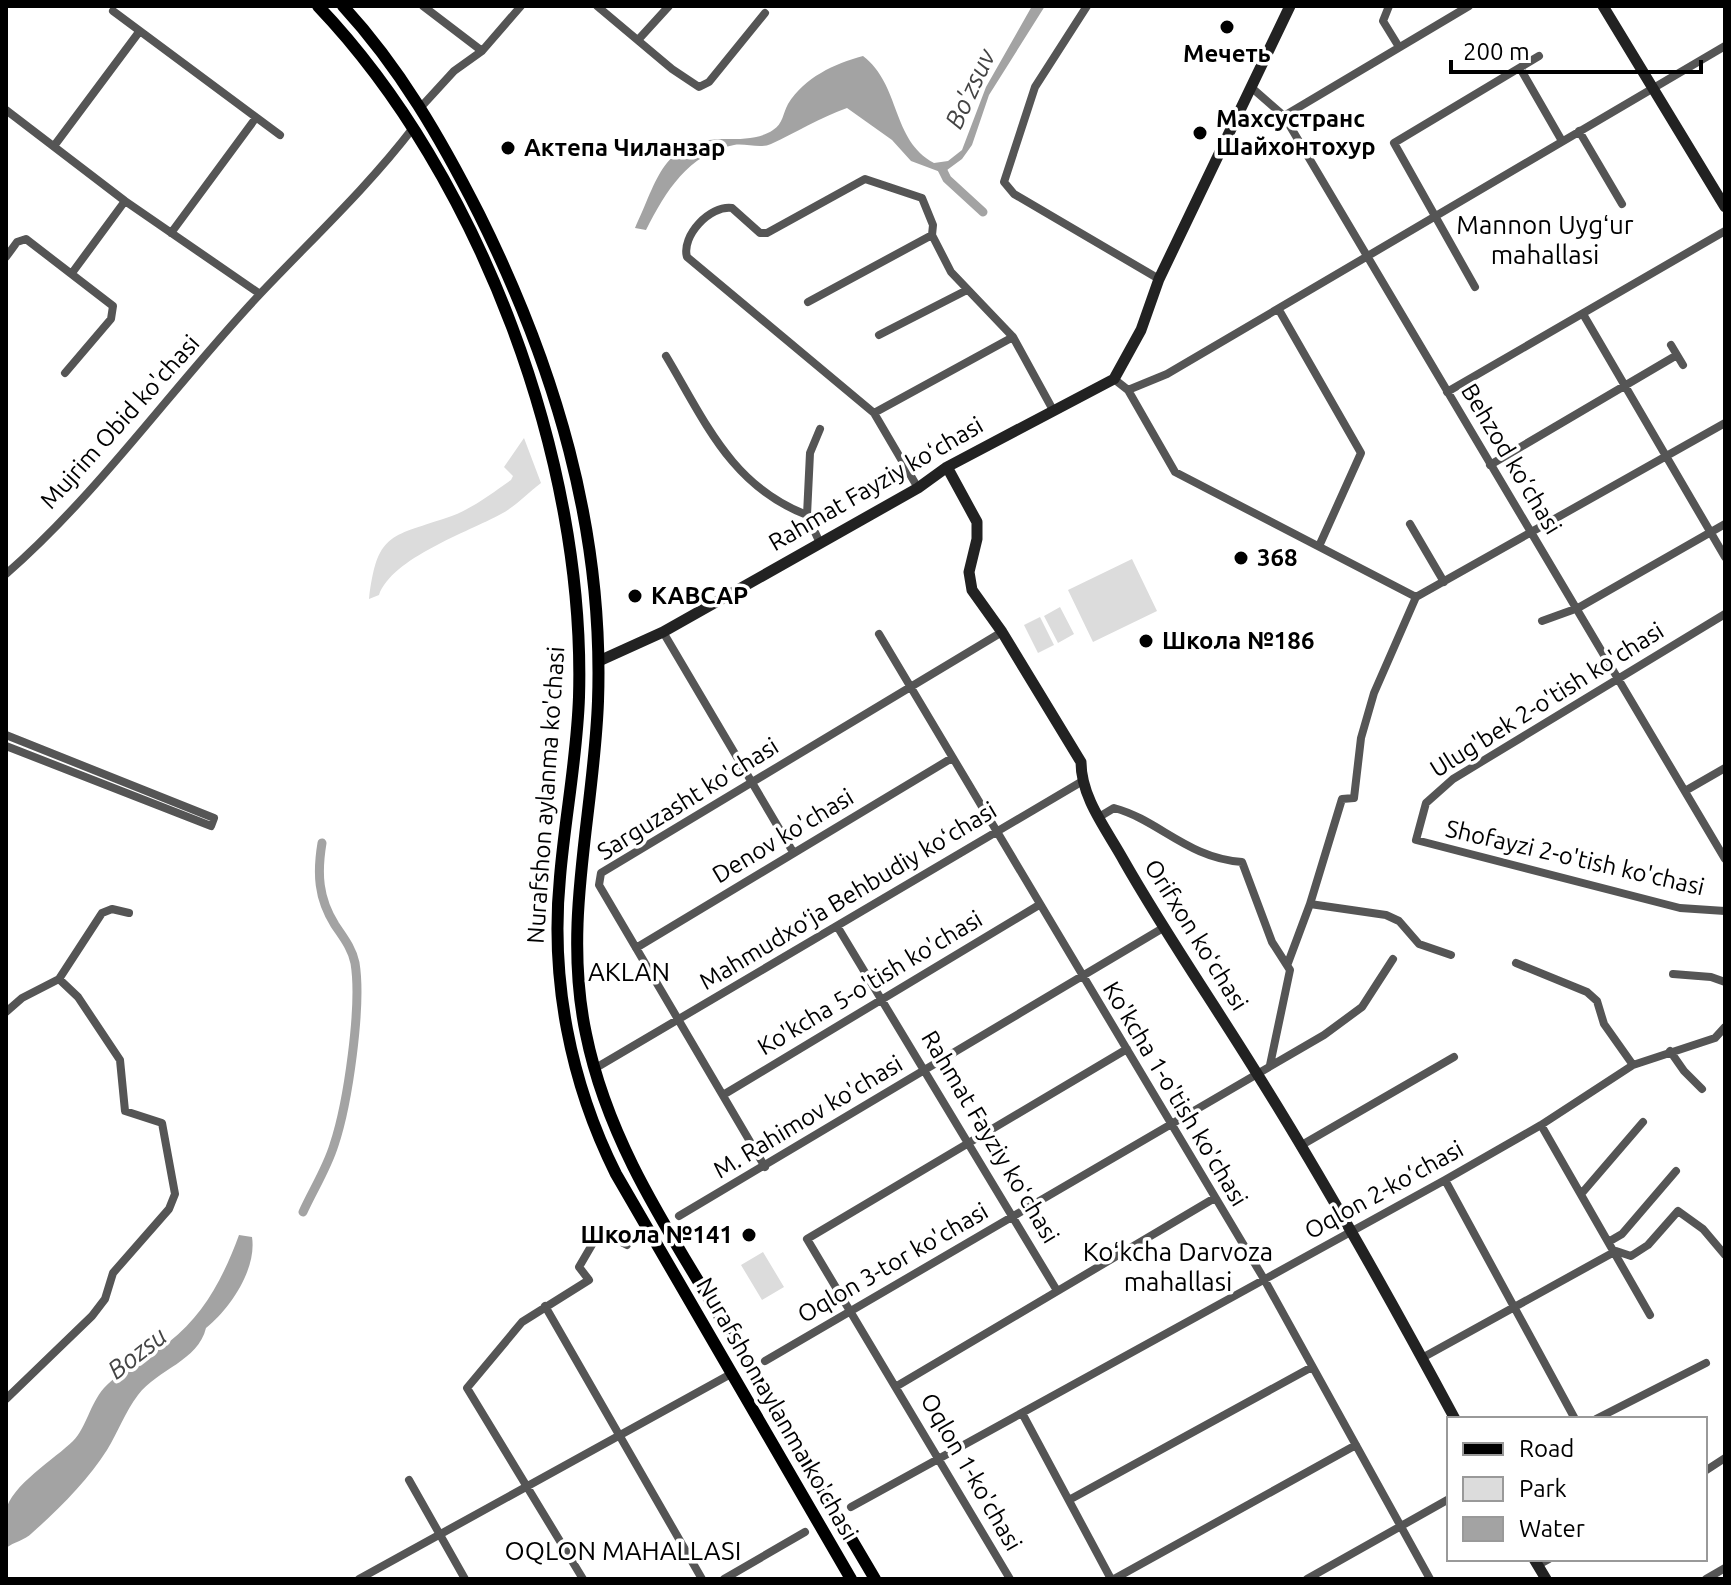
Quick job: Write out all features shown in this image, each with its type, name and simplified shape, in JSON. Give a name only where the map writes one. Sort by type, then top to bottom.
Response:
[{"type":"main road","name":"Nurafshon aylanma ko'chasi","points":[[318,6],[413,128],[494,285],[533,384],[557,474],[573,559],[580,670],[576,748],[560,874],[557,925],[566,1022],[577,1071],[606,1153],[729,1375],[851,1579]]},
{"type":"main road","name":"Nurafshon aylanma ko'chasi","points":[[347,10],[421,107],[462,180],[509,277],[543,363],[576,470],[594,574],[599,661],[593,777],[575,926],[583,1020],[594,1069],[617,1135],[646,1194],[875,1579]]},
{"type":"main road","points":[[337,27],[347,10]]},
{"type":"main road","points":[[494,285],[503,285],[509,277]]},
{"type":"main road","points":[[557,474],[565,465],[576,470]]},
{"type":"main road","points":[[557,925],[566,931],[575,926]]},
{"type":"main road","points":[[566,1022],[573,1014],[583,1020]]},
{"type":"street","points":[[423,6],[482,51]]},
{"type":"street","points":[[421,107],[454,71],[482,51],[521,6]]},
{"type":"street","points":[[597,6],[699,87],[709,82],[765,13]]},
{"type":"street","points":[[638,40],[669,6]]},
{"type":"street","points":[[1087,6],[1035,87],[1004,182],[1014,194],[1159,279]]},
{"type":"street","points":[[1290,6],[1159,279],[1141,330],[1114,379],[1128,390],[1175,472],[1320,544],[1416,597]]},
{"type":"street","points":[[1389,6],[1383,21],[1399,47]]},
{"type":"street","points":[[1284,116],[1469,6]]},
{"type":"street","points":[[1603,6],[1725,207]]},
{"type":"street","points":[[113,11],[280,135]]},
{"type":"street","points":[[54,146],[139,32]]},
{"type":"street","points":[[1128,390],[1167,374],[1279,310],[1651,88],[1724,49]]},
{"type":"street","points":[[1475,287],[1394,142],[1539,56]]},
{"type":"street","points":[[1520,68],[1562,141]]},
{"type":"street","name":"Behzod ko‘chasi","points":[[1252,88],[1284,116],[1725,859]]},
{"type":"street","points":[[6,110],[125,201],[260,294]]},
{"type":"street","points":[[171,233],[255,119]]},
{"type":"street","name":"Mujrim Obid ko'chasi","points":[[6,574],[106,470],[260,294],[329,226],[413,128]]},
{"type":"street","points":[[1579,131],[1622,204]]},
{"type":"street","points":[[918,488],[874,413],[687,257],[687,241],[710,212],[732,208],[760,233],[767,233],[869,178],[922,198],[933,225],[932,235],[951,272],[1013,337],[1053,410]]},
{"type":"street","points":[[72,273],[125,201]]},
{"type":"street","points":[[1447,392],[1725,231]]},
{"type":"street","points":[[808,302],[932,235]]},
{"type":"street","points":[[6,257],[17,242],[26,239],[113,306],[111,319],[65,373]]},
{"type":"street","points":[[879,335],[967,290]]},
{"type":"street","points":[[1279,310],[1361,453],[1320,544]]},
{"type":"street","points":[[1583,314],[1725,557]]},
{"type":"street","points":[[874,413],[1013,337]]},
{"type":"street","points":[[1671,345],[1683,365]]},
{"type":"street","points":[[1490,465],[1677,355]]},
{"type":"street","points":[[666,356],[731,464],[779,504],[807,515]]},
{"type":"street","name":"Rahmat Fayziy koʻchasi","points":[[599,661],[663,632],[918,488],[947,467],[1114,379]]},
{"type":"street","points":[[1270,1065],[1284,1009],[1288,963],[1310,904],[1342,799],[1354,798],[1361,738],[1374,693],[1407,610],[1416,597],[1668,458],[1725,423]]},
{"type":"street","points":[[820,429],[810,453],[807,515],[820,543]]},
{"type":"street","name":"Orifxon koʻchasi","points":[[947,467],[977,522],[970,584],[1081,762],[1081,782],[1099,817],[1163,928],[1256,1071],[1352,1231],[1454,1417]]},
{"type":"street","points":[[1410,524],[1444,582]]},
{"type":"street","points":[[1542,621],[1578,608],[1725,524]]},
{"type":"street","name":"Ulug'bek 2-o'tish ko'chasi","points":[[1416,840],[1426,803],[1443,786],[1725,614]]},
{"type":"street","points":[[663,632],[793,852]]},
{"type":"street","name":"Sarguzasht ko'chasi","points":[[765,1167],[599,885],[601,873],[1002,632]]},
{"type":"street","name":"Ko'kcha 1-o'tish ko'chasi","points":[[879,634],[1213,1199],[1264,1279],[1430,1579]]},
{"type":"street","points":[[6,735],[214,818],[211,826],[6,746]]},
{"type":"street","name":"Denov ko'chasi","points":[[636,948],[952,758]]},
{"type":"street","points":[[1685,791],[1725,768]]},
{"type":"street","name":"Mahmudxoʻja Behbudiy koʻchasi","points":[[594,1069],[1081,782]]},
{"type":"street","points":[[1099,817],[1114,808],[1126,811],[1186,848],[1242,862],[1272,942],[1288,963]]},
{"type":"street","name":"Shofayzi 2-o'tish ko'chasi","points":[[1416,840],[1680,908],[1725,911]]},
{"type":"street","points":[[1310,904],[1386,915],[1399,921],[1419,944],[1451,955]]},
{"type":"street","name":"Ko'kcha 5-o'tish ko'chasi","points":[[723,1095],[1039,905]]},
{"type":"street","points":[[6,1012],[22,998],[59,979],[102,913],[112,909],[129,913]]},
{"type":"street","name":"Rahmat Fayziy koʻchasi","points":[[837,926],[1056,1289]]},
{"type":"street","name":"M. Rahimov ko'chasi","points":[[679,1216],[1163,928]]},
{"type":"street","name":"Oqlon 3-tor ko'chasi","points":[[765,1361],[1256,1071],[1324,1035],[1362,1007],[1393,959]]},
{"type":"street","points":[[1516,963],[1587,992],[1597,1001],[1604,1024],[1633,1065]]},
{"type":"street","points":[[1673,974],[1711,977],[1725,982]]},
{"type":"street","points":[[6,1399],[92,1316],[105,1299],[113,1273],[169,1209],[175,1194],[162,1123],[125,1111],[120,1060],[78,997],[59,979]]},
{"type":"street","name":"Oqlon 2-ko‘chasi","points":[[851,1507],[1445,1180],[1541,1125],[1633,1065],[1715,1038],[1725,1027]]},
{"type":"street","points":[[966,1143],[1127,1049]]},
{"type":"street","points":[[1670,1051],[1702,1089]]},
{"type":"street","points":[[1300,1146],[1454,1057]]},
{"type":"street","points":[[1582,1193],[1643,1122]]},
{"type":"street","points":[[1541,1125],[1650,1315]]},
{"type":"street","name":"Oqlon 1-ko'chasi","points":[[966,1143],[807,1239],[852,1309],[1010,1579]]},
{"type":"street","points":[[1610,1241],[1622,1234],[1676,1171]]},
{"type":"street","points":[[1445,1180],[1574,1417]]},
{"type":"street","name":"Oqlon 1-ko'chasi","points":[[897,1386],[1056,1289],[1213,1199]]},
{"type":"street","points":[[1422,1358],[1616,1251],[1631,1256],[1648,1245],[1680,1211],[1709,1235],[1725,1255]]},
{"type":"street","points":[[583,1579],[467,1388],[522,1322],[589,1280],[579,1267],[600,1231],[627,1245]]},
{"type":"street","points":[[545,1306],[702,1579]]},
{"type":"street","points":[[1600,1417],[1706,1363]]},
{"type":"street","points":[[1069,1500],[1312,1367]]},
{"type":"street","points":[[359,1579],[729,1375]]},
{"type":"street","points":[[1022,1413],[1113,1579],[1356,1445]]},
{"type":"street","points":[[1707,1470],[1725,1458]]},
{"type":"street","points":[[409,1480],[465,1579]]},
{"type":"street","points":[[1307,1579],[1447,1500]]},
{"type":"street","points":[[724,1579],[805,1532]]},
{"type":"street","points":[[1536,1562],[1546,1579]]},
{"type":"street","points":[[1706,1579],[1725,1568]]},
{"type":"green space","points":[[524,438],[541,483],[506,511],[415,558],[399,569],[379,595],[369,599],[376,562],[389,541],[463,511],[511,480],[513,476],[504,467]]},
{"type":"green space","points":[[1132,559],[1157,611],[1093,642],[1068,590]]},
{"type":"green space","points":[[1060,607],[1074,634],[1058,643],[1044,616]]},
{"type":"green space","points":[[1040,617],[1054,645],[1038,653],[1024,625]]},
{"type":"green space","points":[[763,1252],[784,1287],[762,1300],[741,1265]]},
{"type":"water","points":[[1032,6],[1045,6],[989,95],[972,145],[962,159],[943,173],[911,161],[892,140],[847,108],[767,145],[734,145],[704,157],[680,176],[646,230],[635,228],[657,179],[675,155],[688,146],[705,141],[751,138],[768,133],[779,125],[788,104],[803,86],[841,63],[863,56],[884,82],[910,141],[934,163],[948,161],[962,150],[986,87]]},
{"type":"water","points":[[239,1235],[252,1237],[246,1275],[224,1310],[206,1328],[195,1349],[138,1395],[107,1450],[72,1494],[29,1535],[6,1548],[6,1511],[16,1492],[73,1441],[104,1388],[169,1342],[193,1320],[219,1280]]},
{"type":"waterway","points":[[942,169],[947,179],[983,212]]},
{"type":"waterway","name":"Bozsu","points":[[303,1212],[328,1162],[339,1127],[349,1080],[357,1004],[354,958],[329,915],[322,895],[319,875],[322,843]]},
{"type":"place","name":"Мечеть","points":[[1227,27]]},
{"type":"place","name":"Махсустранс Шайхонтохур","points":[[1200,133]]},
{"type":"place","name":"Актепа Чиланзар","points":[[508,148]]},
{"type":"place","name":"368","points":[[1241,558]]},
{"type":"place","name":"КАВСАР","points":[[635,596]]},
{"type":"place","name":"Школа №186","points":[[1146,641]]},
{"type":"place","name":"Школа №141","points":[[749,1235]]},
{"type":"district","name":"Mannon Uygʻur mahallasi","points":[[1545,240]]},
{"type":"district","name":"AKLAN","points":[[629,972]]},
{"type":"district","name":"Koʻkcha Darvoza mahallasi","points":[[1178,1267]]},
{"type":"district","name":"OQLON MAHALLASI","points":[[623,1551]]},
{"type":"water label","name":"Bo'zsuv","points":[[970,89]]}]
